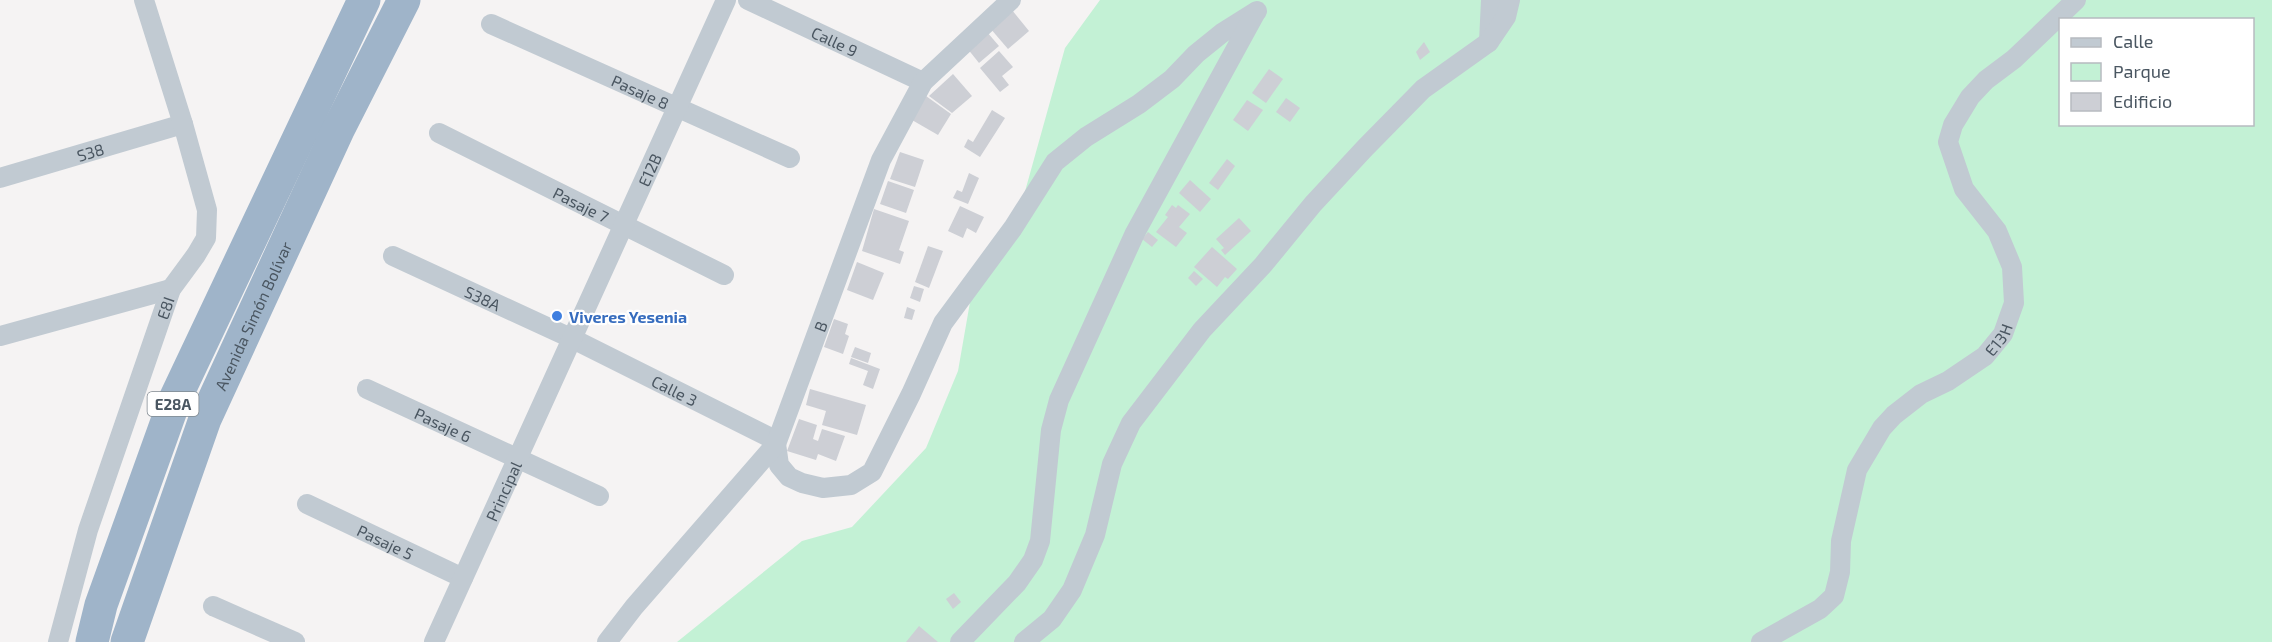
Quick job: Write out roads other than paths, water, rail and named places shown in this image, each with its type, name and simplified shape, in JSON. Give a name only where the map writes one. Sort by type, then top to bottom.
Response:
[{"type":"highway","name":"Avenida Simón Bolívar","points":[[97,621],[175,399],[364,0]]},
{"type":"highway","name":"Avenida Simón Bolívar","points":[[134,638],[151,572],[205,419],[338,130],[404,0]]},
{"type":"highway","points":[[270,200],[284,200],[290,204],[292,212],[272,272]]},
{"type":"street","name":"E8I","points":[[58,642],[88,530],[171,289],[206,238],[207,210],[144,0]]},
{"type":"street","name":"E12B","points":[[573,339],[622,226],[726,0]]},
{"type":"street","name":"Calle 9","points":[[748,0],[923,82]]},
{"type":"street","name":"B","points":[[607,642],[634,607],[776,444],[880,160],[923,82],[1011,0]]},
{"type":"street","points":[[1489,42],[1491,0]]},
{"type":"street","points":[[1024,642],[1052,619],[1072,590],[1095,535],[1112,464],[1131,423],[1203,330],[1263,265],[1313,204],[1423,89],[1489,42],[1506,17],[1510,0]]},
{"type":"street","name":"E13H","points":[[1761,642],[1820,609],[1834,596],[1840,572],[1841,541],[1857,470],[1882,428],[1921,394],[1948,381],[1985,357],[2003,334],[2014,303],[2012,267],[1997,231],[1964,189],[1948,142],[1953,125],[1970,97],[2076,0]]},
{"type":"street","points":[[776,444],[779,465],[789,477],[802,483],[823,488],[851,485],[872,472],[943,323],[1013,228],[1055,162],[1086,137],[1139,104],[1172,79],[1196,54],[1261,5]]},
{"type":"street","points":[[960,642],[1017,583],[1033,560],[1040,541],[1051,430],[1059,400],[1135,233],[1261,5]]},
{"type":"street","name":"Pasaje 8","points":[[491,24],[790,158]]},
{"type":"street","name":"S38","points":[[0,178],[183,124]]},
{"type":"street","name":"Pasaje 7","points":[[439,133],[724,275]]},
{"type":"street","name":"S38A","points":[[393,256],[573,339]]},
{"type":"street","points":[[0,336],[171,289]]},
{"type":"street","name":"Calle 3","points":[[573,339],[767,436],[776,444]]},
{"type":"street","name":"Principal","points":[[434,642],[573,339]]},
{"type":"street","name":"Pasaje 6","points":[[367,389],[599,496]]},
{"type":"street","name":"Pasaje 5","points":[[307,504],[464,578]]},
{"type":"street","points":[[72,590],[97,621]]},
{"type":"street","points":[[213,606],[295,642]]},
{"type":"place","name":"Viveres Yesenia","points":[[557,316]]}]
